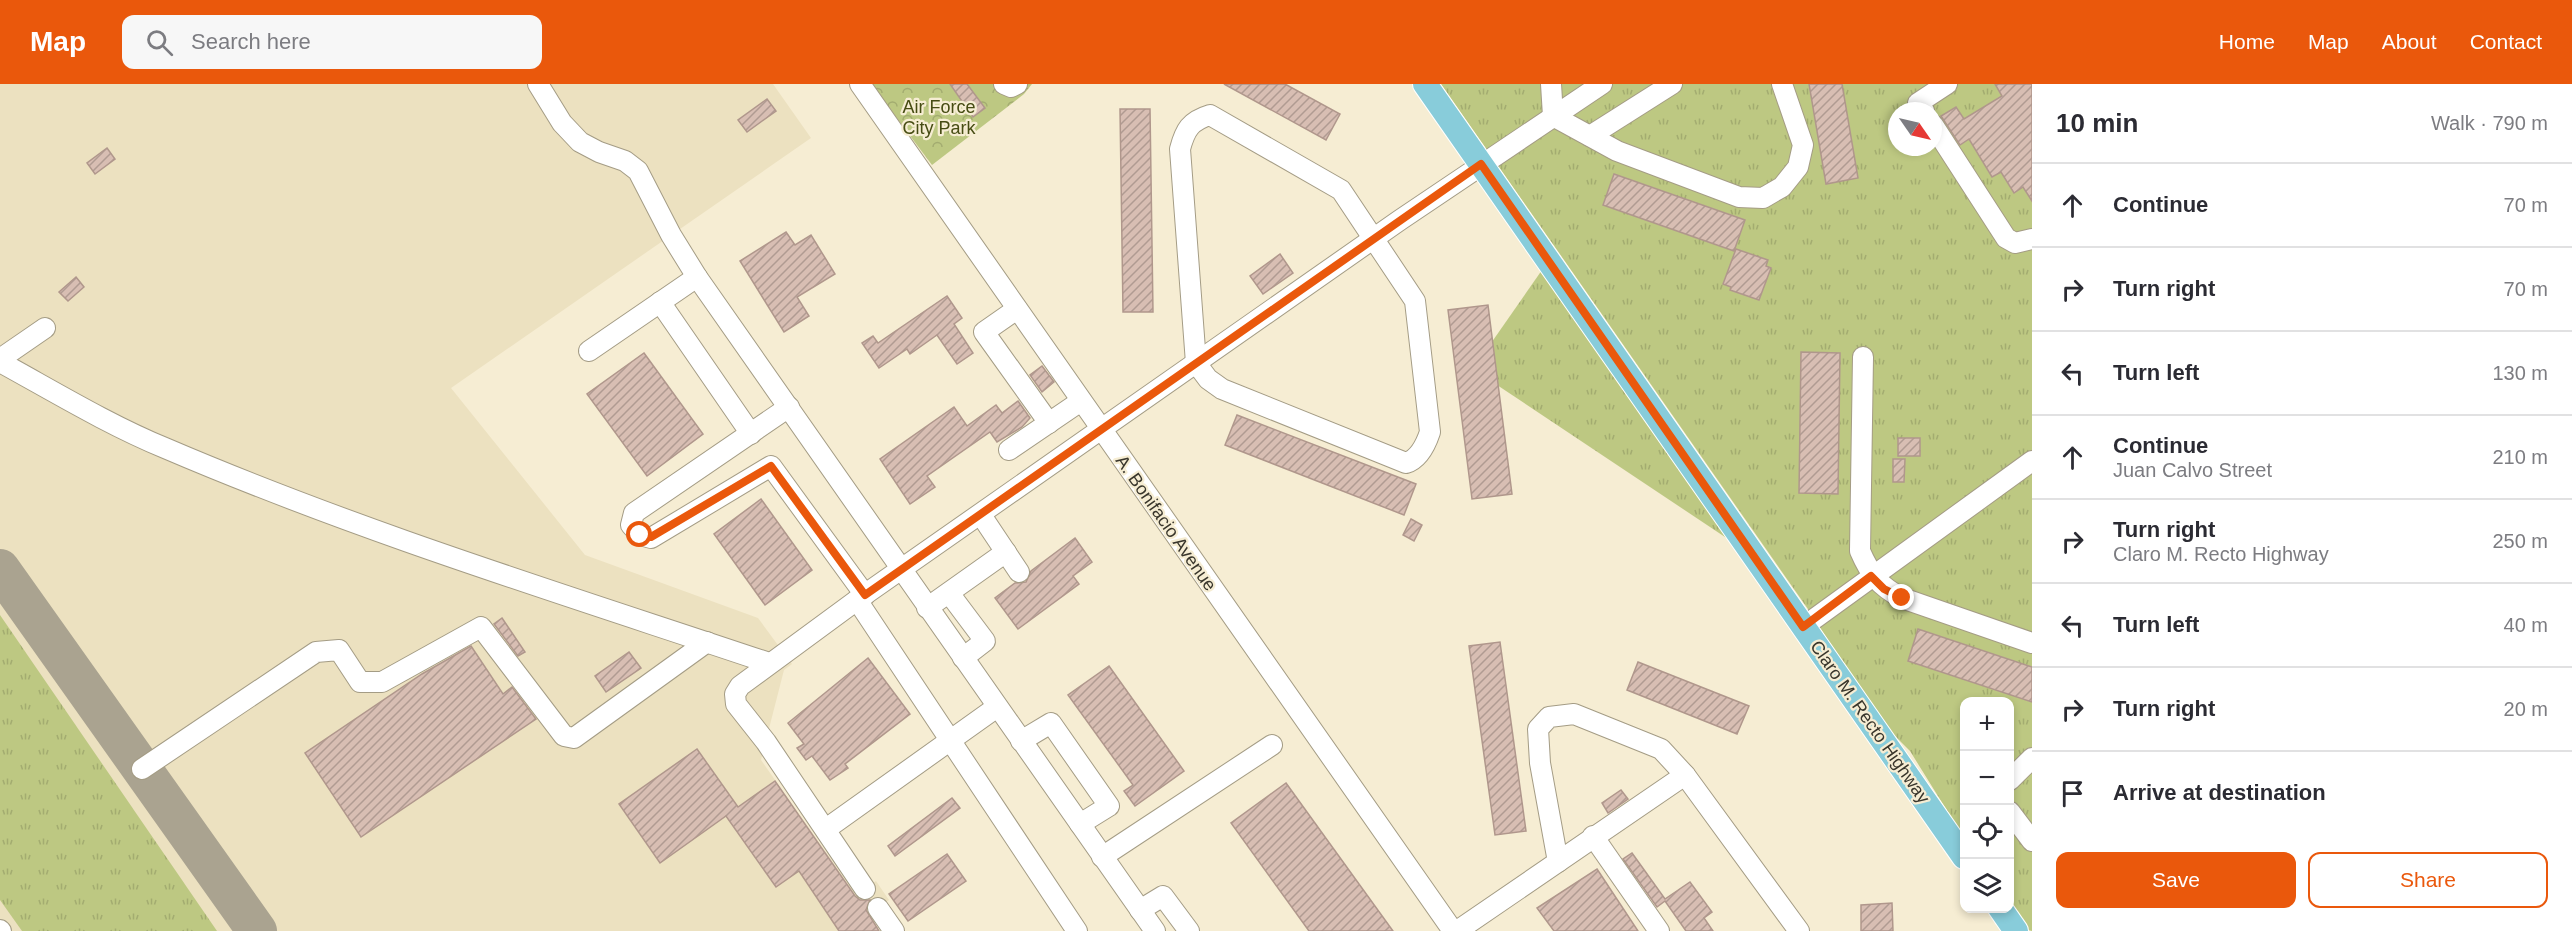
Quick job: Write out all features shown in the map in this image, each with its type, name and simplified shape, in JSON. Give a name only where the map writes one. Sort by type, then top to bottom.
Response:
[{"type":"main road","name":"Claro M. Recto Highway","points":[[1425,84],[1803,627],[1960,842]]},
{"type":"main road","points":[[2003,913],[2016,931]]},
{"type":"street","points":[[538,84],[562,123],[580,142],[599,152],[625,161],[638,171],[671,236],[697,277],[1155,931]]},
{"type":"street","points":[[556,84],[562,123]]},
{"type":"street","points":[[1004,84],[1011,87],[1017,84]]},
{"type":"street","points":[[1551,84],[1553,116]]},
{"type":"street","points":[[865,889],[826,829],[736,704],[735,694],[740,686],[861,598],[1373,239],[1602,84]]},
{"type":"street","points":[[1590,136],[1672,84]]},
{"type":"street","points":[[1553,116],[1617,151],[1739,197],[1763,198],[1782,187],[1797,167],[1803,145],[1782,84]]},
{"type":"street","points":[[1920,102],[1947,84]]},
{"type":"street","name":"A. Bonifacio Avenue","points":[[868,87],[1017,309],[1455,931]]},
{"type":"street","points":[[1210,115],[1341,190],[1415,301],[1430,432],[1426,444],[1412,461],[1406,463],[1222,388],[1208,379],[1196,363],[1180,149],[1184,132],[1195,119],[1210,115]]},
{"type":"street","points":[[1942,139],[2006,238],[2015,243],[2032,239]]},
{"type":"street","points":[[589,351],[697,277]]},
{"type":"street","points":[[660,302],[751,434]]},
{"type":"street","points":[[1017,309],[984,332],[1049,423]]},
{"type":"street","points":[[45,328],[0,361],[163,448],[517,581],[769,663]]},
{"type":"street","points":[[1863,357],[1860,551],[1871,576],[1884,589],[1902,598],[2032,643]]},
{"type":"street","points":[[1009,450],[1081,401]]},
{"type":"street","points":[[789,407],[634,513],[631,525],[640,535],[651,537],[771,466],[861,598],[1077,931]]},
{"type":"street","points":[[1803,627],[2032,461]]},
{"type":"street","points":[[981,515],[1019,572]]},
{"type":"street","points":[[927,608],[1006,552]]},
{"type":"street","points":[[949,593],[985,641],[963,658]]},
{"type":"street","points":[[142,769],[316,652],[339,650],[360,682],[382,682],[481,627],[564,736],[573,738],[707,642]]},
{"type":"street","points":[[826,829],[997,707]]},
{"type":"street","points":[[1558,862],[1540,763],[1538,729],[1549,717],[1575,714],[1661,749],[1685,775],[1799,931]]},
{"type":"street","points":[[1021,741],[1051,723],[1109,806],[1080,824]]},
{"type":"street","points":[[1102,856],[1272,745]]},
{"type":"street","points":[[2014,776],[2032,758]]},
{"type":"street","points":[[1455,931],[1685,775]]},
{"type":"street","points":[[2014,817],[2032,841]]},
{"type":"street","points":[[1593,836],[1659,931]]},
{"type":"street","points":[[1140,910],[1163,896],[1189,931]]},
{"type":"street","points":[[878,908],[894,931]]},
{"type":"shaded area","points":[[0,84],[773,84],[811,138],[451,388],[585,555],[758,618],[792,664],[784,670],[761,760],[856,895],[876,881],[889,900],[868,914],[879,931],[0,931]]},
{"type":"green space","name":"Air Force City Park","points":[[871,84],[1032,84],[1024,94],[932,165]]},
{"type":"green space","points":[[1441,84],[2032,84],[2032,931],[2028,930],[2014,911],[2014,697],[1960,697],[1960,832],[1910,751],[1879,720],[1810,612]]},
{"type":"green space","points":[[1542,270],[1728,539],[1473,369]]},
{"type":"green space","points":[[0,615],[217,931],[22,931],[0,900]]},
{"type":"building","points":[[950,84],[967,84],[985,108],[973,117]]},
{"type":"building","points":[[1224,84],[1285,84],[1340,114],[1326,140]]},
{"type":"building","points":[[1809,84],[1842,84],[1858,178],[1826,184]]},
{"type":"building","points":[[1995,84],[2032,84],[2032,201],[2023,187],[2014,193],[2001,172],[1992,177],[1969,139],[1960,145],[1942,118],[1956,107],[1964,119],[2002,96]]},
{"type":"building","points":[[767,99],[776,111],[747,132],[738,120]]},
{"type":"building","points":[[1120,109],[1150,109],[1153,312],[1123,312]]},
{"type":"building","points":[[107,148],[115,159],[95,174],[87,163]]},
{"type":"building","points":[[1614,174],[1745,220],[1734,251],[1603,205]]},
{"type":"building","points":[[786,232],[795,245],[811,235],[835,274],[797,297],[809,316],[784,332],[740,261]]},
{"type":"building","points":[[1736,249],[1768,260],[1766,266],[1771,268],[1759,300],[1730,290],[1731,287],[1723,284]]},
{"type":"building","points":[[1280,254],[1293,273],[1263,294],[1250,276]]},
{"type":"building","points":[[76,277],[84,287],[68,301],[59,292]]},
{"type":"building","points":[[947,296],[962,318],[954,324],[973,353],[957,364],[937,335],[910,354],[907,349],[879,368],[862,343],[873,336],[878,343]]},
{"type":"building","points":[[1488,305],[1512,494],[1472,499],[1448,310]]},
{"type":"building","points":[[1801,352],[1840,353],[1838,494],[1799,493]]},
{"type":"building","points":[[644,353],[703,434],[647,476],[587,394]]},
{"type":"building","points":[[1042,366],[1054,382],[1042,392],[1030,375]]},
{"type":"building","points":[[1018,401],[1030,418],[1022,427],[997,442],[990,432],[927,476],[935,487],[910,504],[880,459],[954,407],[967,426],[996,405],[1002,413]]},
{"type":"building","points":[[1237,415],[1416,484],[1404,515],[1225,445]]},
{"type":"building","points":[[1898,438],[1920,438],[1920,456],[1898,456]]},
{"type":"building","points":[[1893,459],[1905,459],[1904,482],[1893,482]]},
{"type":"building","points":[[761,499],[812,570],[765,605],[714,534]]},
{"type":"building","points":[[1411,519],[1422,525],[1414,541],[1403,535]]},
{"type":"building","points":[[1075,538],[1092,562],[1073,576],[1079,584],[1018,629],[995,598],[1015,583],[1026,582],[1031,571]]},
{"type":"building","points":[[502,618],[525,652],[518,656],[494,624]]},
{"type":"building","points":[[1918,629],[2032,667],[2032,702],[1908,661]]},
{"type":"building","points":[[1500,642],[1526,831],[1495,835],[1469,646]]},
{"type":"building","points":[[471,646],[503,694],[512,687],[536,719],[361,837],[305,753],[422,674]]},
{"type":"building","points":[[629,652],[641,668],[606,692],[595,676]]},
{"type":"building","points":[[868,658],[910,714],[845,764],[848,768],[830,780],[812,756],[806,760],[797,748],[804,744],[788,723]]},
{"type":"building","points":[[1638,662],[1749,706],[1737,734],[1627,690]]},
{"type":"building","points":[[1109,666],[1184,771],[1135,806],[1124,791],[1133,785],[1068,695]]},
{"type":"building","points":[[697,749],[738,807],[775,781],[855,896],[860,900],[870,900],[866,910],[879,931],[839,931],[799,871],[776,887],[726,816],[660,863],[619,804]]},
{"type":"building","points":[[1286,783],[1393,931],[1309,931],[1231,823]]},
{"type":"building","points":[[1621,790],[1628,799],[1608,813],[1602,803]]},
{"type":"building","points":[[952,798],[960,808],[895,856],[888,846]]},
{"type":"building","points":[[1632,853],[1665,899],[1690,882],[1712,912],[1704,918],[1713,931],[1686,931],[1665,901],[1657,907],[1623,859]]},
{"type":"building","points":[[947,854],[966,881],[908,921],[889,894]]},
{"type":"building","points":[[1597,869],[1638,931],[1554,931],[1537,908]]},
{"type":"building","points":[[1892,903],[1893,931],[1861,931],[1861,905]]},
{"type":"taxiway","points":[[0,569],[257,931]]},
{"type":"route","points":[[640,535],[651,537],[771,466],[865,595],[1481,164],[1803,627],[1871,576],[1884,589],[1902,598]]}]
